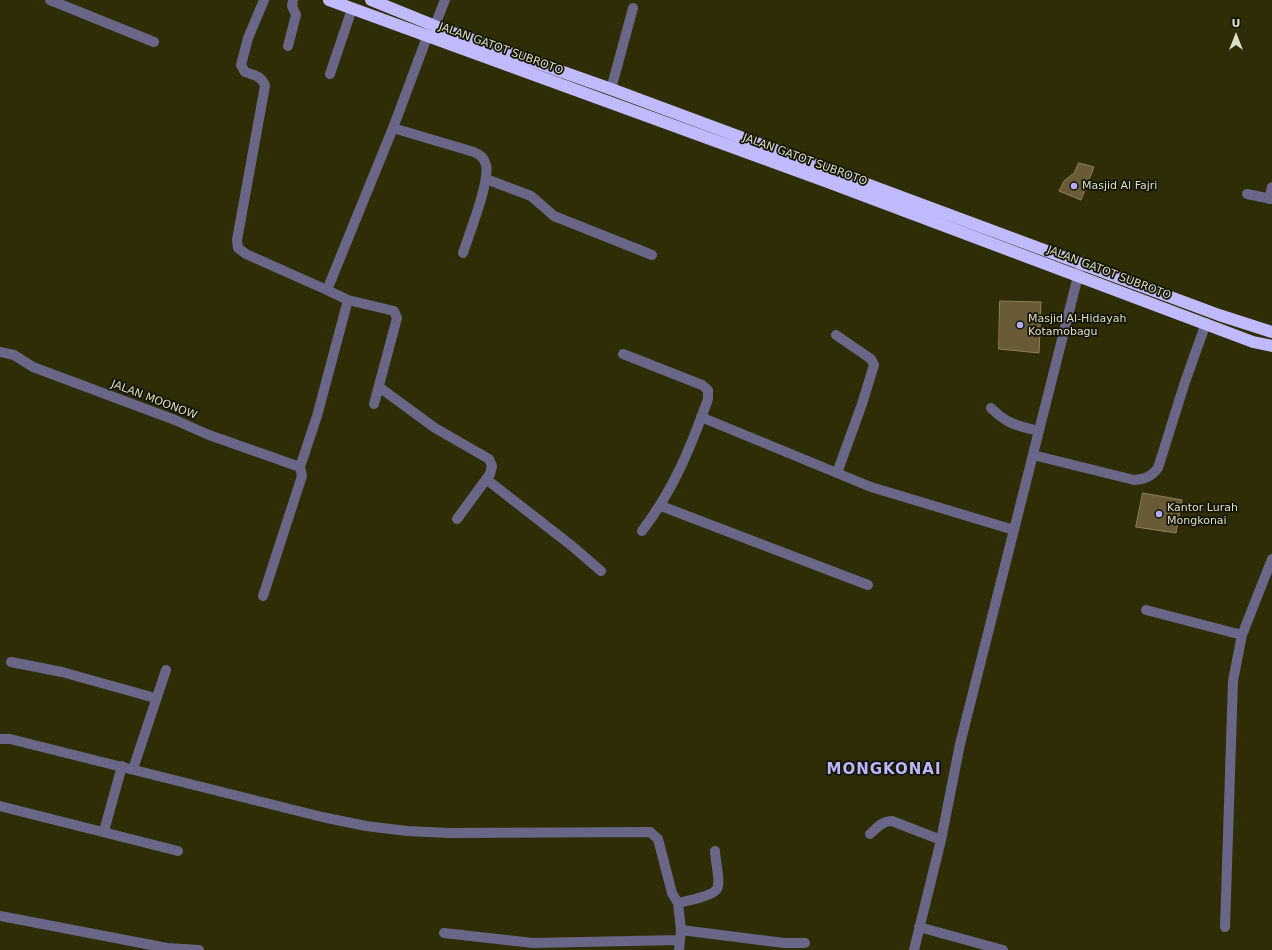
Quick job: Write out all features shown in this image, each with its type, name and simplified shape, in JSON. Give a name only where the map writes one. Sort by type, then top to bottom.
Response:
[{"type":"highway","name":"JALAN GATOT SUBROTO","points":[[329,0],[1080,269],[1272,332]]},
{"type":"highway","name":"JALAN GATOT SUBROTO","points":[[371,0],[611,89],[1080,269],[1253,342],[1272,346]]},
{"type":"street","points":[[50,0],[154,42]]},
{"type":"street","points":[[264,0],[248,38],[241,65],[245,72],[257,76],[263,80],[265,86],[237,240],[238,248],[246,254],[348,300],[394,311],[397,314],[374,404]]},
{"type":"street","points":[[288,46],[296,15],[292,6],[293,0]]},
{"type":"street","points":[[327,290],[393,128],[427,36],[445,0]]},
{"type":"street","points":[[611,89],[633,8]]},
{"type":"street","points":[[330,74],[352,9]]},
{"type":"street","points":[[393,128],[479,154],[484,158],[486,166],[486,179],[463,252]]},
{"type":"street","points":[[486,179],[532,196],[554,216],[652,255]]},
{"type":"street","points":[[1247,194],[1271,199],[1272,187]]},
{"type":"street","points":[[914,950],[941,840],[960,744],[1080,269]]},
{"type":"street","points":[[263,596],[299,489],[302,476],[300,467],[317,416],[348,300]]},
{"type":"street","points":[[1033,455],[1134,480],[1144,479],[1152,475],[1158,468],[1184,382],[1206,323]]},
{"type":"street","points":[[836,335],[871,359],[874,365],[862,404],[837,473]]},
{"type":"street","name":"JALAN MOONOW","points":[[0,352],[14,355],[33,367],[175,420],[208,435],[300,467]]},
{"type":"street","points":[[623,354],[702,385],[708,390],[708,399],[684,462],[661,506],[642,531]]},
{"type":"street","points":[[379,387],[435,428],[489,459],[492,466],[486,479],[457,519]]},
{"type":"street","points":[[991,408],[1003,420],[1010,424],[1039,430]]},
{"type":"street","points":[[702,417],[871,487],[1014,530]]},
{"type":"street","points":[[486,479],[572,546],[601,571]]},
{"type":"street","points":[[661,506],[868,585]]},
{"type":"street","points":[[1226,927],[1233,681],[1242,635],[1267,583],[1272,559]]},
{"type":"street","points":[[1146,610],[1242,635]]},
{"type":"street","points":[[11,662],[62,672],[155,698]]},
{"type":"street","points":[[134,769],[155,698],[166,670]]},
{"type":"street","points":[[0,739],[10,739],[322,817],[366,826],[407,831],[449,833],[650,832],[658,839],[672,894],[678,903],[680,940]]},
{"type":"street","points":[[104,831],[122,766]]},
{"type":"street","points":[[0,806],[104,831],[178,851]]},
{"type":"street","points":[[870,834],[886,821],[892,821],[941,840]]},
{"type":"street","points":[[678,903],[712,893],[716,889],[718,882],[715,851]]},
{"type":"street","points":[[0,916],[167,948],[199,950]]},
{"type":"street","points":[[919,927],[1003,950]]},
{"type":"street","points":[[444,933],[533,944],[680,940],[805,943]]},
{"type":"building","name":"Masjid Al Fajri","points":[[1079,163],[1094,167],[1081,200],[1059,191],[1064,181],[1074,173]]},
{"type":"building","name":"Masjid Al-Hidayah Kotamobagu","points":[[1000,301],[1041,302],[1039,353],[999,349]]},
{"type":"building","name":"Kantor Lurah Mongkonai","points":[[1143,493],[1182,500],[1176,533],[1136,527]]},
{"type":"place","name":"Masjid Al Fajri","points":[[1074,186]]},
{"type":"place","name":"Masjid Al-Hidayah Kotamobagu","points":[[1020,325]]},
{"type":"place","name":"Kantor Lurah Mongkonai","points":[[1159,514]]},
{"type":"district","name":"MONGKONAI","points":[[884,770]]}]
